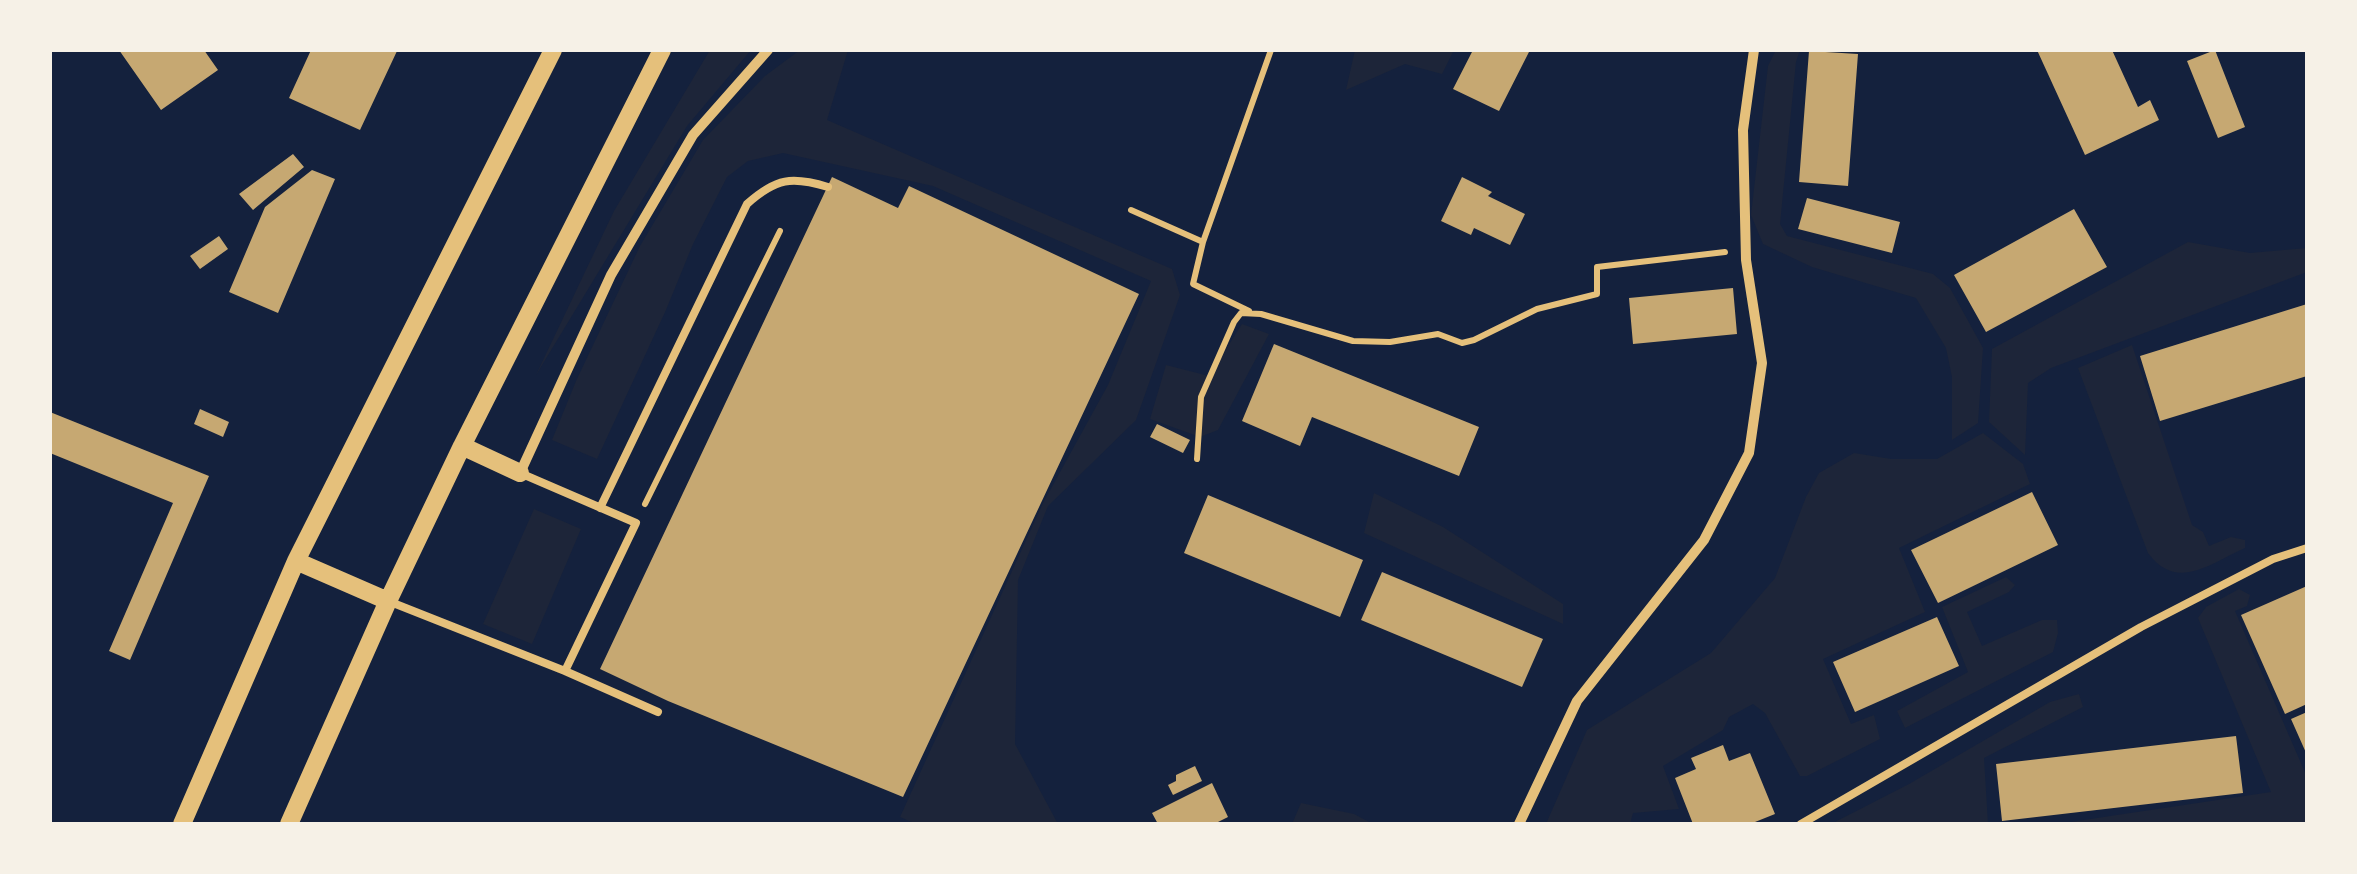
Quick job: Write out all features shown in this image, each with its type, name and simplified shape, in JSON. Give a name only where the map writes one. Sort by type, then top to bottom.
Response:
[{"type":"street","points":[[182,824],[296,561],[553,50]]},
{"type":"street","points":[[288,824],[462,446],[662,50]]},
{"type":"street","points":[[462,446],[520,473],[629,244],[693,136],[768,50]]},
{"type":"street","points":[[1519,824],[1577,701],[1704,540],[1749,453],[1762,363],[1746,249],[1742,130],[1754,50]]},
{"type":"street","points":[[296,561],[388,601]]},
{"type":"lane","points":[[600,508],[748,204],[762,190],[784,180],[805,180],[828,187]]},
{"type":"lane","points":[[520,473],[636,522],[565,671]]},
{"type":"lane","points":[[1801,824],[2141,627],[2274,559],[2307,548]]},
{"type":"lane","points":[[388,601],[658,712]]},
{"type":"path","points":[[1253,314],[1193,284],[1203,242],[1271,50]]},
{"type":"path","points":[[1131,210],[1203,242]]},
{"type":"path","points":[[636,522],[780,231]]},
{"type":"path","points":[[1197,460],[1201,397],[1241,313],[1354,341],[1390,342],[1438,334],[1462,342],[1474,340],[1537,308],[1597,294],[1597,266],[1746,249]]},
{"type":"shaded area","points":[[710,50],[751,50],[687,126],[536,375],[614,211]]},
{"type":"shaded area","points":[[800,50],[848,50],[827,120],[1172,269],[1180,295],[1136,420],[1048,506],[1018,580],[1015,744],[1058,824],[916,824],[900,817],[1043,503],[1108,385],[1151,281],[933,186],[783,153],[748,161],[727,177],[693,244],[597,459],[552,440],[640,246],[703,140],[765,76]]},
{"type":"shaded area","points":[[1355,50],[1454,50],[1442,74],[1405,64],[1346,90]]},
{"type":"shaded area","points":[[1776,50],[1800,50],[1780,224],[1787,236],[1933,274],[1950,288],[1983,348],[1978,423],[1952,440],[1952,377],[1946,348],[1916,298],[1812,267],[1763,244],[1751,215],[1768,66]]},
{"type":"shaded area","points":[[2188,242],[2250,253],[2307,248],[2307,272],[2051,368],[2028,383],[2025,455],[1989,422],[1992,349]]},
{"type":"shaded area","points":[[1242,324],[1269,334],[1218,430],[1200,437],[1150,419],[1166,365],[1209,376]]},
{"type":"shaded area","points":[[2132,345],[2192,525],[2203,532],[2209,546],[2231,537],[2245,540],[2245,548],[2194,571],[2170,571],[2148,553],[2078,368]]},
{"type":"shaded area","points":[[1983,433],[2023,464],[2030,484],[1899,548],[1925,612],[1823,659],[1851,724],[1874,715],[1880,739],[1800,776],[1765,713],[1753,704],[1729,717],[1723,730],[1663,766],[1679,809],[1633,813],[1630,824],[1546,824],[1587,730],[1711,653],[1775,578],[1819,473],[1854,453],[1891,459],[1937,459]]},
{"type":"shaded area","points":[[1374,493],[1443,527],[1563,604],[1563,624],[1364,533]]},
{"type":"shaded area","points":[[534,509],[581,529],[532,644],[483,624]]},
{"type":"shaded area","points":[[2006,577],[2015,585],[2009,592],[1967,612],[1982,646],[2042,620],[2057,620],[2053,652],[1905,728],[1897,711],[1968,672],[1942,607]]},
{"type":"shaded area","points":[[2239,589],[2250,595],[2247,606],[2235,611],[2307,777],[2307,824],[2057,824],[2271,792],[2198,618],[2206,607]]},
{"type":"shaded area","points":[[2079,694],[2083,707],[1984,758],[1988,824],[1831,824],[1909,784],[2050,702]]},
{"type":"shaded area","points":[[1301,803],[1354,814],[1373,824],[1292,824]]},
{"type":"building","points":[[119,50],[204,50],[218,70],[161,110]]},
{"type":"building","points":[[311,50],[397,51],[360,130],[289,98]]},
{"type":"building","points":[[1473,50],[1530,50],[1499,111],[1453,89]]},
{"type":"building","points":[[2037,50],[2112,50],[2138,107],[2150,100],[2159,120],[2085,155]]},
{"type":"building","points":[[2215,50],[2245,127],[2218,138],[2187,61]]},
{"type":"building","points":[[1809,51],[1858,54],[1848,186],[1799,182]]},
{"type":"building","points":[[293,154],[304,167],[253,210],[239,194]]},
{"type":"building","points":[[312,170],[335,179],[278,313],[229,292],[265,207]]},
{"type":"building","points":[[832,177],[898,208],[909,186],[1139,294],[903,797],[668,701],[600,669]]},
{"type":"building","points":[[1462,177],[1492,192],[1488,196],[1525,214],[1510,245],[1474,228],[1471,235],[1441,221]]},
{"type":"building","points":[[1807,198],[1900,222],[1892,253],[1798,229]]},
{"type":"building","points":[[2074,209],[2107,267],[1986,332],[1954,275]]},
{"type":"building","points":[[219,236],[228,249],[200,269],[190,256]]},
{"type":"building","points":[[1733,288],[1737,334],[1633,344],[1629,298]]},
{"type":"building","points":[[2307,304],[2307,376],[2160,421],[2140,356]]},
{"type":"building","points":[[1274,344],[1479,427],[1459,476],[1312,417],[1300,446],[1242,421]]},
{"type":"building","points":[[200,409],[229,422],[223,437],[194,424]]},
{"type":"building","points":[[50,412],[209,476],[130,660],[109,651],[173,503],[50,453]]},
{"type":"building","points":[[1157,424],[1190,440],[1183,453],[1150,437]]},
{"type":"building","points":[[2032,492],[2058,545],[1938,603],[1911,550]]},
{"type":"building","points":[[1208,495],[1363,560],[1340,617],[1184,553]]},
{"type":"building","points":[[1382,572],[1543,639],[1522,687],[1361,620]]},
{"type":"building","points":[[2307,586],[2307,704],[2285,714],[2241,615]]},
{"type":"building","points":[[1937,617],[1959,666],[1855,712],[1833,662]]},
{"type":"building","points":[[2307,712],[2307,755],[2291,719]]},
{"type":"building","points":[[2236,736],[2243,793],[2002,821],[1996,764]]},
{"type":"building","points":[[1723,745],[1729,761],[1750,753],[1775,814],[1750,824],[1693,824],[1675,778],[1696,769],[1691,758]]},
{"type":"building","points":[[1195,766],[1202,781],[1173,795],[1168,785],[1176,781],[1176,775]]},
{"type":"building","points":[[1212,783],[1228,817],[1214,824],[1158,824],[1152,813]]}]
